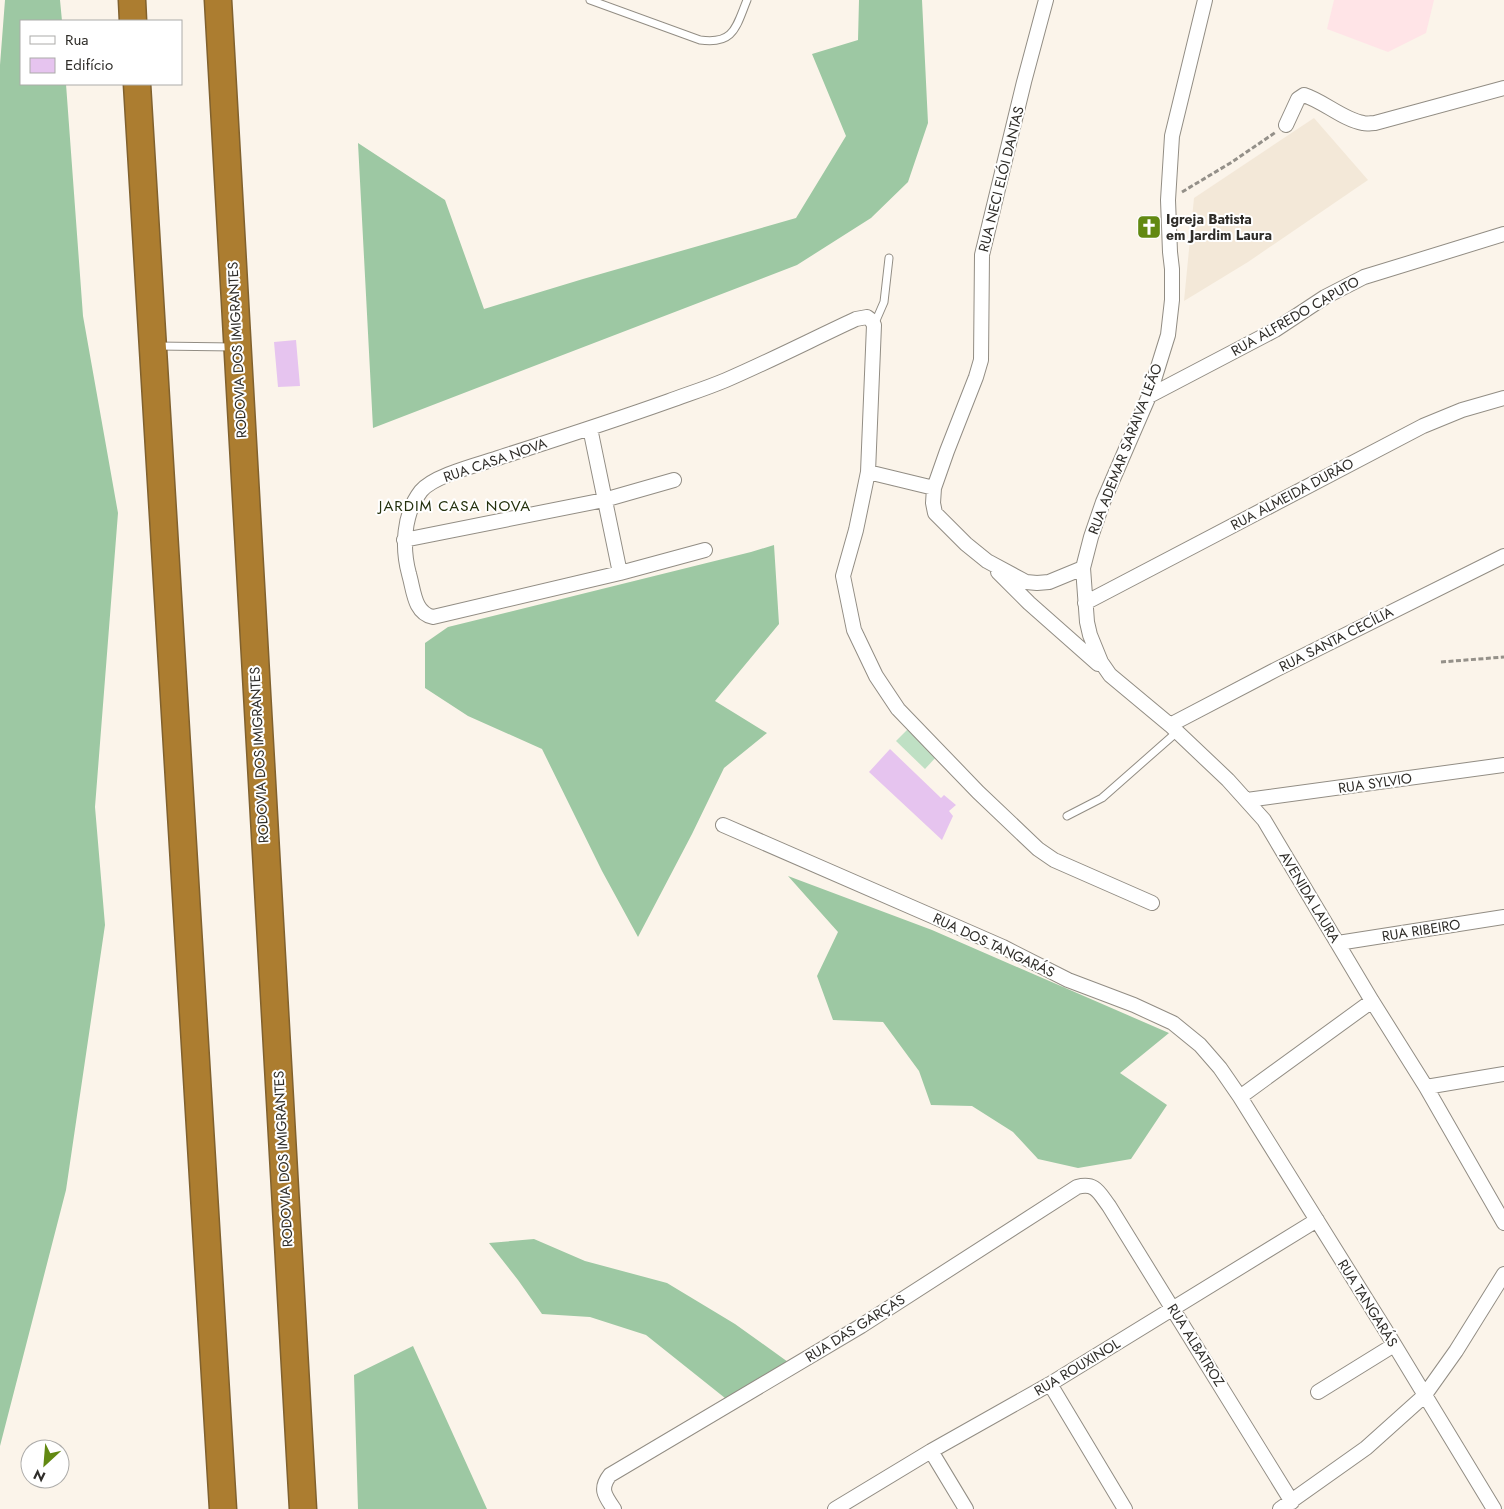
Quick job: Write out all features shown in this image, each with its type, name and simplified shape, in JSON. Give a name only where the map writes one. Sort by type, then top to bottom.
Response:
[{"type":"highway","points":[[132,0],[133,20]]},
{"type":"highway","name":"RODOVIA DOS IMIGRANTES","points":[[218,0],[303,1509]]},
{"type":"highway","points":[[137,85],[223,1509]]},
{"type":"street","name":"RUA NECI ELÓI DANTAS","points":[[987,561],[966,544],[935,513],[933,503],[934,488],[976,377],[980,360],[982,255],[1046,0]]},
{"type":"street","name":"RUA ADEMAR SARAIVA LEÃO","points":[[1085,603],[1083,568],[1091,537],[1103,502],[1149,396],[1168,335],[1172,300],[1168,200],[1172,136],[1205,0]]},
{"type":"street","points":[[1286,126],[1298,99],[1304,95],[1314,98],[1361,123],[1375,124],[1504,88]]},
{"type":"street","name":"RUA ALFREDO CAPUTO","points":[[1149,396],[1275,330],[1325,297],[1364,277],[1504,234]]},
{"type":"street","name":"RUA CASA NOVA","points":[[704,550],[620,573],[433,617],[426,616],[419,608],[405,558],[404,540],[415,502],[422,491],[431,483],[460,471],[590,428],[725,380],[856,319],[868,317],[874,325]]},
{"type":"street","points":[[874,325],[868,472],[856,530],[843,576],[854,630],[876,676],[898,709],[978,792],[1038,849],[1054,860],[1152,903]]},
{"type":"street","name":"RUA ALMEIDA DURÃO","points":[[1085,603],[1423,426],[1462,410],[1504,398]]},
{"type":"street","points":[[590,428],[620,573]]},
{"type":"street","points":[[868,472],[934,488]]},
{"type":"street","points":[[404,540],[604,500],[674,480]]},
{"type":"street","name":"RUA SANTA CECÍLIA","points":[[1173,729],[1277,669],[1504,556]]},
{"type":"street","points":[[987,561],[1026,582],[1037,583],[1049,582],[1083,568]]},
{"type":"street","points":[[987,561],[1029,603],[1110,675]]},
{"type":"street","name":"AVENIDA LAURA","points":[[1085,603],[1087,622],[1095,649],[1110,675],[1173,729],[1228,780],[1264,820],[1372,1001],[1426,1087],[1504,1223]]},
{"type":"street","name":"RUA SYLVIO","points":[[1247,800],[1504,765]]},
{"type":"street","name":"RUA DOS TANGARÁS","points":[[723,825],[1003,947],[1068,980],[1134,1005],[1172,1023],[1200,1045],[1220,1068],[1240,1097]]},
{"type":"street","name":"RUA RIBEIRO","points":[[1338,943],[1504,917]]},
{"type":"street","points":[[1240,1097],[1372,1001]]},
{"type":"street","points":[[1426,1087],[1504,1074]]},
{"type":"street","name":"RUA TANGARÁS","points":[[1240,1097],[1424,1396],[1497,1506]]},
{"type":"street","name":"RUA DAS GARÇAS","points":[[614,1509],[603,1487],[610,1475],[861,1326],[1077,1187],[1091,1186],[1098,1190]]},
{"type":"street","name":"RUA ALBATROZ","points":[[1098,1190],[1110,1206],[1173,1308],[1286,1505]]},
{"type":"street","name":"RUA ROUXINOL","points":[[835,1509],[1050,1384],[1317,1220]]},
{"type":"street","points":[[1286,1505],[1366,1448],[1424,1396],[1456,1351],[1504,1274]]},
{"type":"street","points":[[1318,1392],[1394,1345]]},
{"type":"street","points":[[1050,1384],[1125,1509]]},
{"type":"street","points":[[931,1452],[966,1509]]},
{"type":"lane","points":[[590,0],[700,40],[712,42],[725,38],[736,26],[747,0]]},
{"type":"lane","points":[[874,325],[884,302],[889,258]]},
{"type":"lane","points":[[154,346],[237,348]]},
{"type":"lane","points":[[1067,816],[1102,798],[1173,729]]},
{"type":"path","points":[[1168,200],[1232,162],[1286,126]]},
{"type":"path","points":[[1441,662],[1504,657]]},
{"type":"shaded area","points":[[1334,0],[1434,0],[1426,33],[1388,52],[1327,29]]},
{"type":"shaded area","points":[[1314,118],[1368,180],[1248,262],[1184,301],[1194,198]]},
{"type":"green space","points":[[5,0],[60,0],[62,20],[20,20],[20,85],[66,85],[83,316],[118,513],[95,807],[105,925],[66,1190],[0,1446],[0,65]]},
{"type":"green space","points":[[859,0],[922,0],[928,123],[908,182],[871,218],[797,265],[373,428],[358,143],[445,200],[484,309],[796,218],[846,136],[812,54],[858,40]]},
{"type":"green space","points":[[774,545],[779,624],[715,701],[767,733],[724,768],[638,937],[602,871],[542,749],[468,716],[425,688],[425,643],[448,627]]},
{"type":"green space","points":[[909,728],[937,756],[925,769],[896,741]]},
{"type":"green space","points":[[788,876],[932,930],[1169,1033],[1120,1073],[1167,1105],[1131,1159],[1078,1168],[1038,1159],[1013,1132],[972,1106],[931,1105],[919,1071],[883,1022],[833,1020],[817,976],[838,932]]},
{"type":"green space","points":[[534,1239],[585,1261],[667,1283],[735,1324],[788,1362],[730,1402],[646,1335],[590,1317],[542,1314],[489,1243]]},
{"type":"green space","points":[[413,1346],[487,1509],[358,1509],[354,1375]]},
{"type":"building","points":[[296,340],[300,386],[278,387],[274,342]]},
{"type":"building","points":[[890,749],[941,798],[944,795],[956,805],[949,811],[953,816],[942,840],[869,772]]},
{"type":"place","name":"Igreja Batista em Jardim Laura","points":[[1149,227]]},
{"type":"district","name":"JARDIM CASA NOVA","points":[[455,506]]}]
